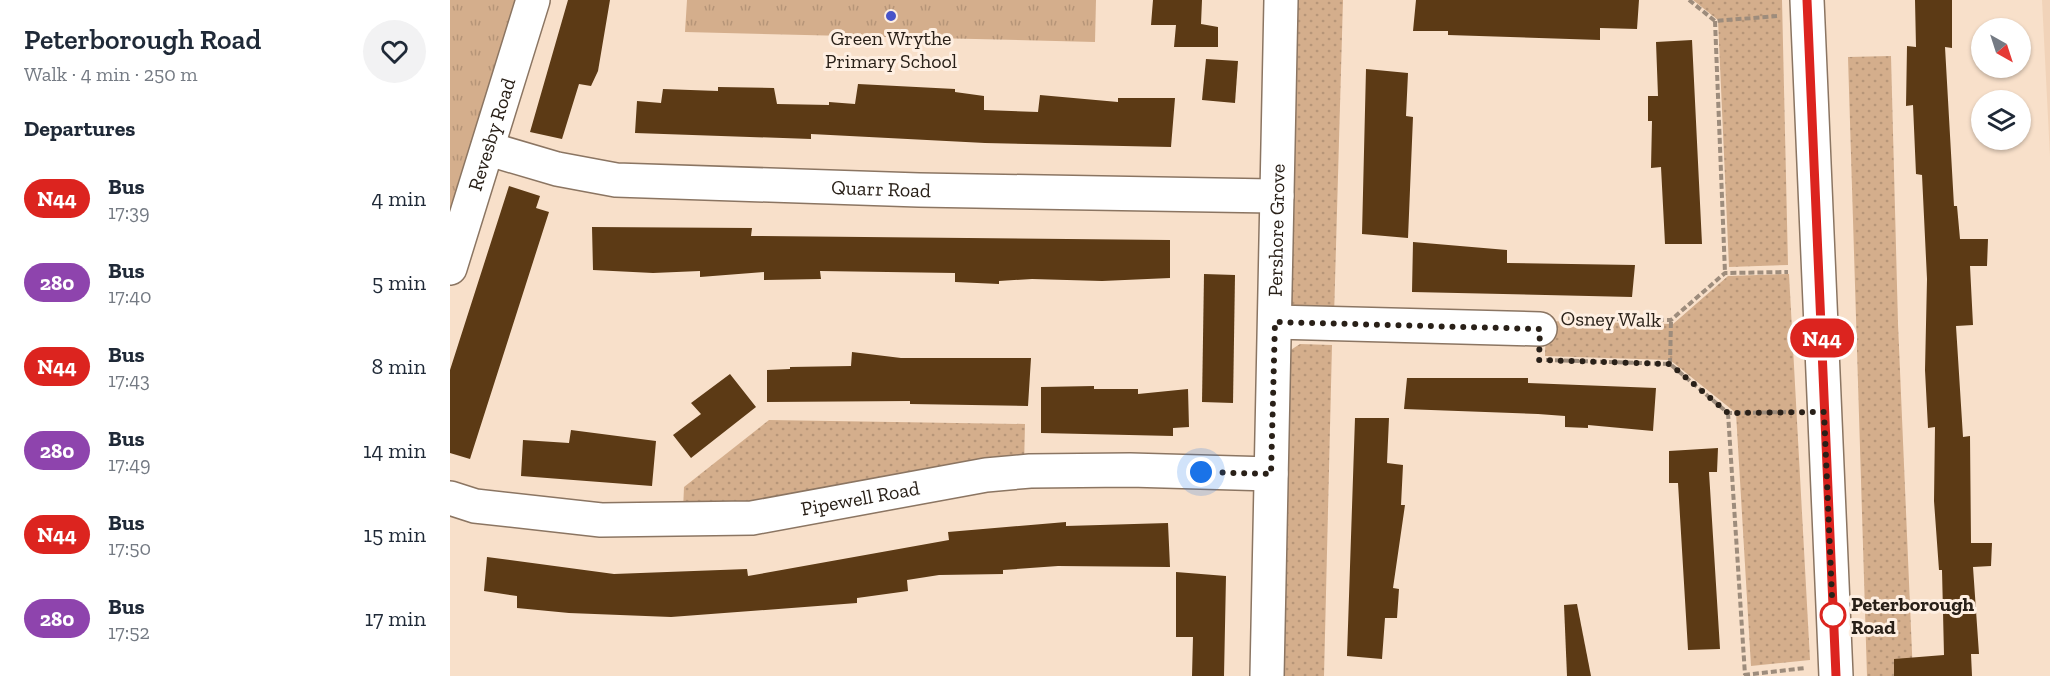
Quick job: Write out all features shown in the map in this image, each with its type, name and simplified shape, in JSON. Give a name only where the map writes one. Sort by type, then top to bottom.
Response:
[{"type":"street","name":"Revesby Road","points":[[450,268],[489,149],[533,0]]},
{"type":"street","name":"Pershore Grove","points":[[1267,676],[1281,0]]},
{"type":"street","points":[[1808,7],[1835,670]]},
{"type":"street","name":"Quarr Road","points":[[489,149],[557,169],[616,180],[931,190],[1277,196]]},
{"type":"street","name":"Osney Walk","points":[[1275,322],[1540,329]]},
{"type":"street","name":"Pipewell Road","points":[[450,498],[476,506],[601,520],[752,518],[986,475],[1030,471],[1130,470],[1271,474]]},
{"type":"path","points":[[1689,0],[1715,21],[1808,7]]},
{"type":"path","points":[[1715,21],[1725,273],[1819,271]]},
{"type":"path","name":"Osney Walk","points":[[1670,364],[1539,360],[1540,317],[1671,320],[1725,273]]},
{"type":"path","points":[[1671,320],[1670,364],[1728,413],[1824,412]]},
{"type":"path","points":[[1728,413],[1744,675],[1835,670]]},
{"type":"shaded area","points":[[2042,0],[2050,0],[2050,157]]},
{"type":"green space","points":[[450,0],[518,0],[450,223]]},
{"type":"green space","name":"Green Wrythe Primary School","points":[[687,0],[1096,0],[1095,42],[685,32]]},
{"type":"green space","points":[[1292,0],[1343,0],[1334,317],[1283,315]]},
{"type":"green space","points":[[1693,0],[1782,0],[1788,265],[1729,267],[1718,20]]},
{"type":"green space","points":[[1891,56],[1898,324],[1913,676],[1867,676],[1848,57]]},
{"type":"green space","points":[[1789,274],[1810,660],[1751,666],[1736,413],[1670,360],[1545,356],[1546,321],[1673,324],[1728,276]]},
{"type":"green space","points":[[1300,344],[1332,345],[1324,676],[1277,676],[1286,353]]},
{"type":"green space","points":[[769,420],[1025,424],[1024,467],[754,508],[683,510],[684,487]]},
{"type":"building","points":[[568,0],[610,0],[598,71],[591,86],[579,84],[562,139],[530,132]]},
{"type":"building","points":[[1153,0],[1202,0],[1201,24],[1218,27],[1218,47],[1174,47],[1176,25],[1151,25]]},
{"type":"building","points":[[1416,0],[1639,0],[1637,29],[1600,28],[1600,40],[1448,35],[1448,31],[1413,31]]},
{"type":"building","points":[[1915,0],[1952,0],[1952,48],[1945,47],[1954,206],[1957,206],[1960,239],[1988,239],[1987,266],[1970,266],[1973,325],[1956,326],[1963,437],[1970,436],[1971,543],[1992,543],[1991,566],[1973,567],[1979,654],[1971,654],[1972,676],[1894,676],[1894,659],[1944,655],[1942,570],[1939,570],[1934,501],[1935,427],[1928,428],[1925,370],[1927,279],[1922,175],[1916,174],[1913,105],[1906,106],[1907,46],[1916,47]]},
{"type":"building","points":[[1692,40],[1702,244],[1665,244],[1661,167],[1651,168],[1652,121],[1648,121],[1648,96],[1658,96],[1656,42]]},
{"type":"building","points":[[1206,59],[1238,61],[1235,103],[1202,100]]},
{"type":"building","points":[[1366,69],[1408,73],[1406,116],[1413,117],[1408,238],[1362,234]]},
{"type":"building","points":[[858,84],[955,89],[955,92],[984,96],[984,110],[1038,112],[1040,95],[1118,102],[1118,98],[1175,98],[1171,147],[985,143],[811,134],[811,139],[635,133],[637,101],[661,103],[663,89],[718,91],[718,87],[774,88],[777,104],[829,105],[829,102],[855,104]]},
{"type":"building","points":[[509,186],[540,196],[536,208],[549,212],[470,459],[450,453],[450,370]]},
{"type":"building","points":[[592,227],[752,228],[751,236],[1170,240],[1170,278],[1102,281],[1032,279],[999,281],[999,284],[955,282],[955,273],[820,271],[821,279],[764,280],[764,272],[700,277],[700,271],[653,273],[593,270]]},
{"type":"building","points":[[1413,242],[1507,250],[1507,263],[1635,265],[1632,297],[1412,292]]},
{"type":"building","points":[[1204,274],[1235,275],[1233,403],[1202,402]]},
{"type":"building","points":[[852,352],[901,358],[1031,358],[1028,406],[910,404],[910,401],[767,402],[767,370],[790,369],[790,367],[851,366]]},
{"type":"building","points":[[730,374],[756,407],[691,458],[673,435],[701,414],[691,403]]},
{"type":"building","points":[[1407,378],[1528,378],[1528,383],[1656,388],[1653,431],[1588,425],[1588,428],[1565,427],[1565,416],[1404,409]]},
{"type":"building","points":[[1094,386],[1094,389],[1138,389],[1138,394],[1188,389],[1189,427],[1173,428],[1173,436],[1041,433],[1041,387]]},
{"type":"building","points":[[1355,418],[1389,418],[1387,463],[1403,465],[1401,505],[1405,505],[1393,588],[1399,589],[1397,618],[1385,618],[1382,659],[1347,656]]},
{"type":"building","points":[[571,430],[656,441],[652,486],[521,476],[523,440],[569,443]]},
{"type":"building","points":[[1718,448],[1717,472],[1709,472],[1720,649],[1688,650],[1678,483],[1669,483],[1669,451]]},
{"type":"building","points":[[1066,522],[1066,526],[1168,523],[1170,567],[1058,566],[1003,570],[1003,574],[939,575],[907,580],[908,591],[857,598],[857,603],[671,617],[569,613],[517,608],[517,596],[484,591],[487,557],[614,574],[747,569],[748,576],[949,540],[948,532]]},
{"type":"building","points":[[1176,572],[1226,576],[1224,676],[1192,676],[1193,637],[1176,637]]},
{"type":"building","points":[[1577,604],[1591,676],[1567,676],[1564,605]]},
{"type":"bus line","name":"N44","points":[[1807,0],[1836,676]]},
{"type":"place","name":"Green Wrythe Primary School","points":[[891,16]]},
{"type":"place","name":"Peterborough Road","points":[[1833,615]]},
{"type":"route","points":[[1201,472],[1271,474],[1275,322],[1540,329],[1539,360],[1670,364],[1728,413],[1824,412],[1833,620],[1833,615]]}]
